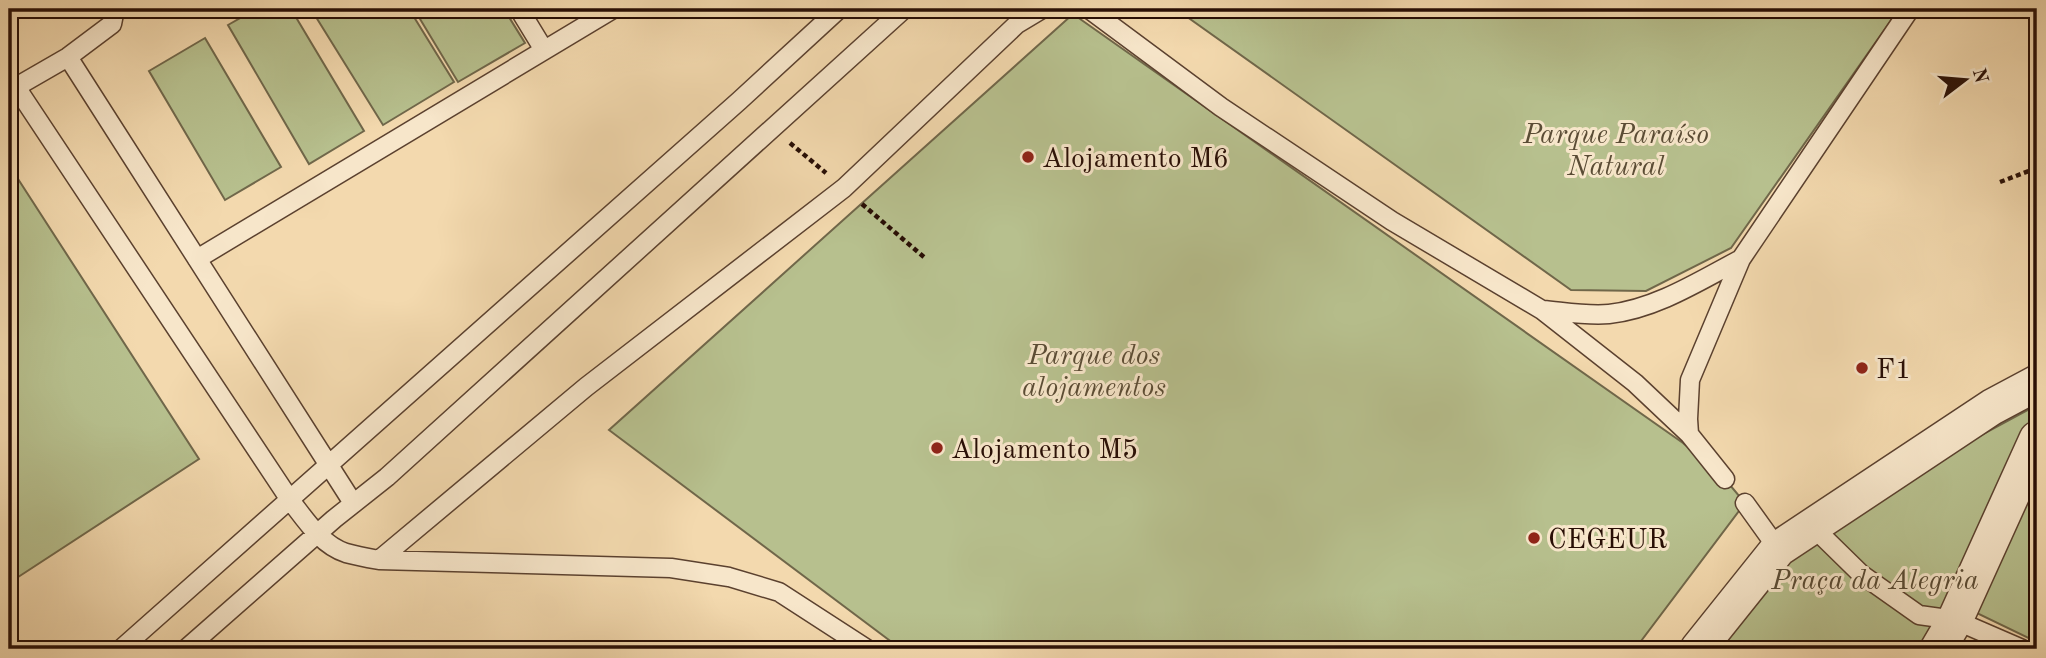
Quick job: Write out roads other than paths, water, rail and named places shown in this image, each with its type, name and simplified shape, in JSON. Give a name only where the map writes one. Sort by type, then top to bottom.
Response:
[{"type":"street","points":[[1698,649],[1779,549],[1992,407],[2037,383]]},
{"type":"street","points":[[1938,649],[1955,620],[2037,439]]},
{"type":"lane","points":[[115,9],[112,23],[68,57],[13,89],[290,500],[317,534],[345,553],[379,561],[671,568],[729,577],[779,592],[867,649]]},
{"type":"lane","points":[[519,9],[544,50]]},
{"type":"lane","points":[[197,259],[612,9]]},
{"type":"lane","points":[[121,649],[839,9]]},
{"type":"lane","points":[[186,649],[397,468],[904,9]]},
{"type":"lane","points":[[379,561],[586,387],[844,188],[1017,24],[1042,9]]},
{"type":"lane","points":[[1089,9],[1221,107],[1392,221],[1542,310],[1635,383],[1689,434],[1725,480]]},
{"type":"lane","points":[[1689,434],[1690,380],[1741,259],[1910,9]]},
{"type":"lane","points":[[68,57],[353,503]]},
{"type":"lane","points":[[1542,310],[1591,315],[1612,313],[1676,293],[1741,259]]},
{"type":"lane","points":[[1745,503],[1779,549]]},
{"type":"lane","points":[[1813,527],[1861,574],[1919,615],[1955,620],[2022,649]]},
{"type":"place","name":"Alojamento M6","points":[[1028,157]]},
{"type":"place","name":"F1","points":[[1862,368]]},
{"type":"place","name":"Alojamento M5","points":[[937,448]]},
{"type":"place","name":"CEGEUR","points":[[1534,538]]},
{"type":"park label","name":"Parque Paraíso Natural","points":[[1616,149]]},
{"type":"park label","name":"Parque dos alojamentos","points":[[1094,370]]},
{"type":"park label","name":"Praça da Alegria","points":[[1875,579]]}]
